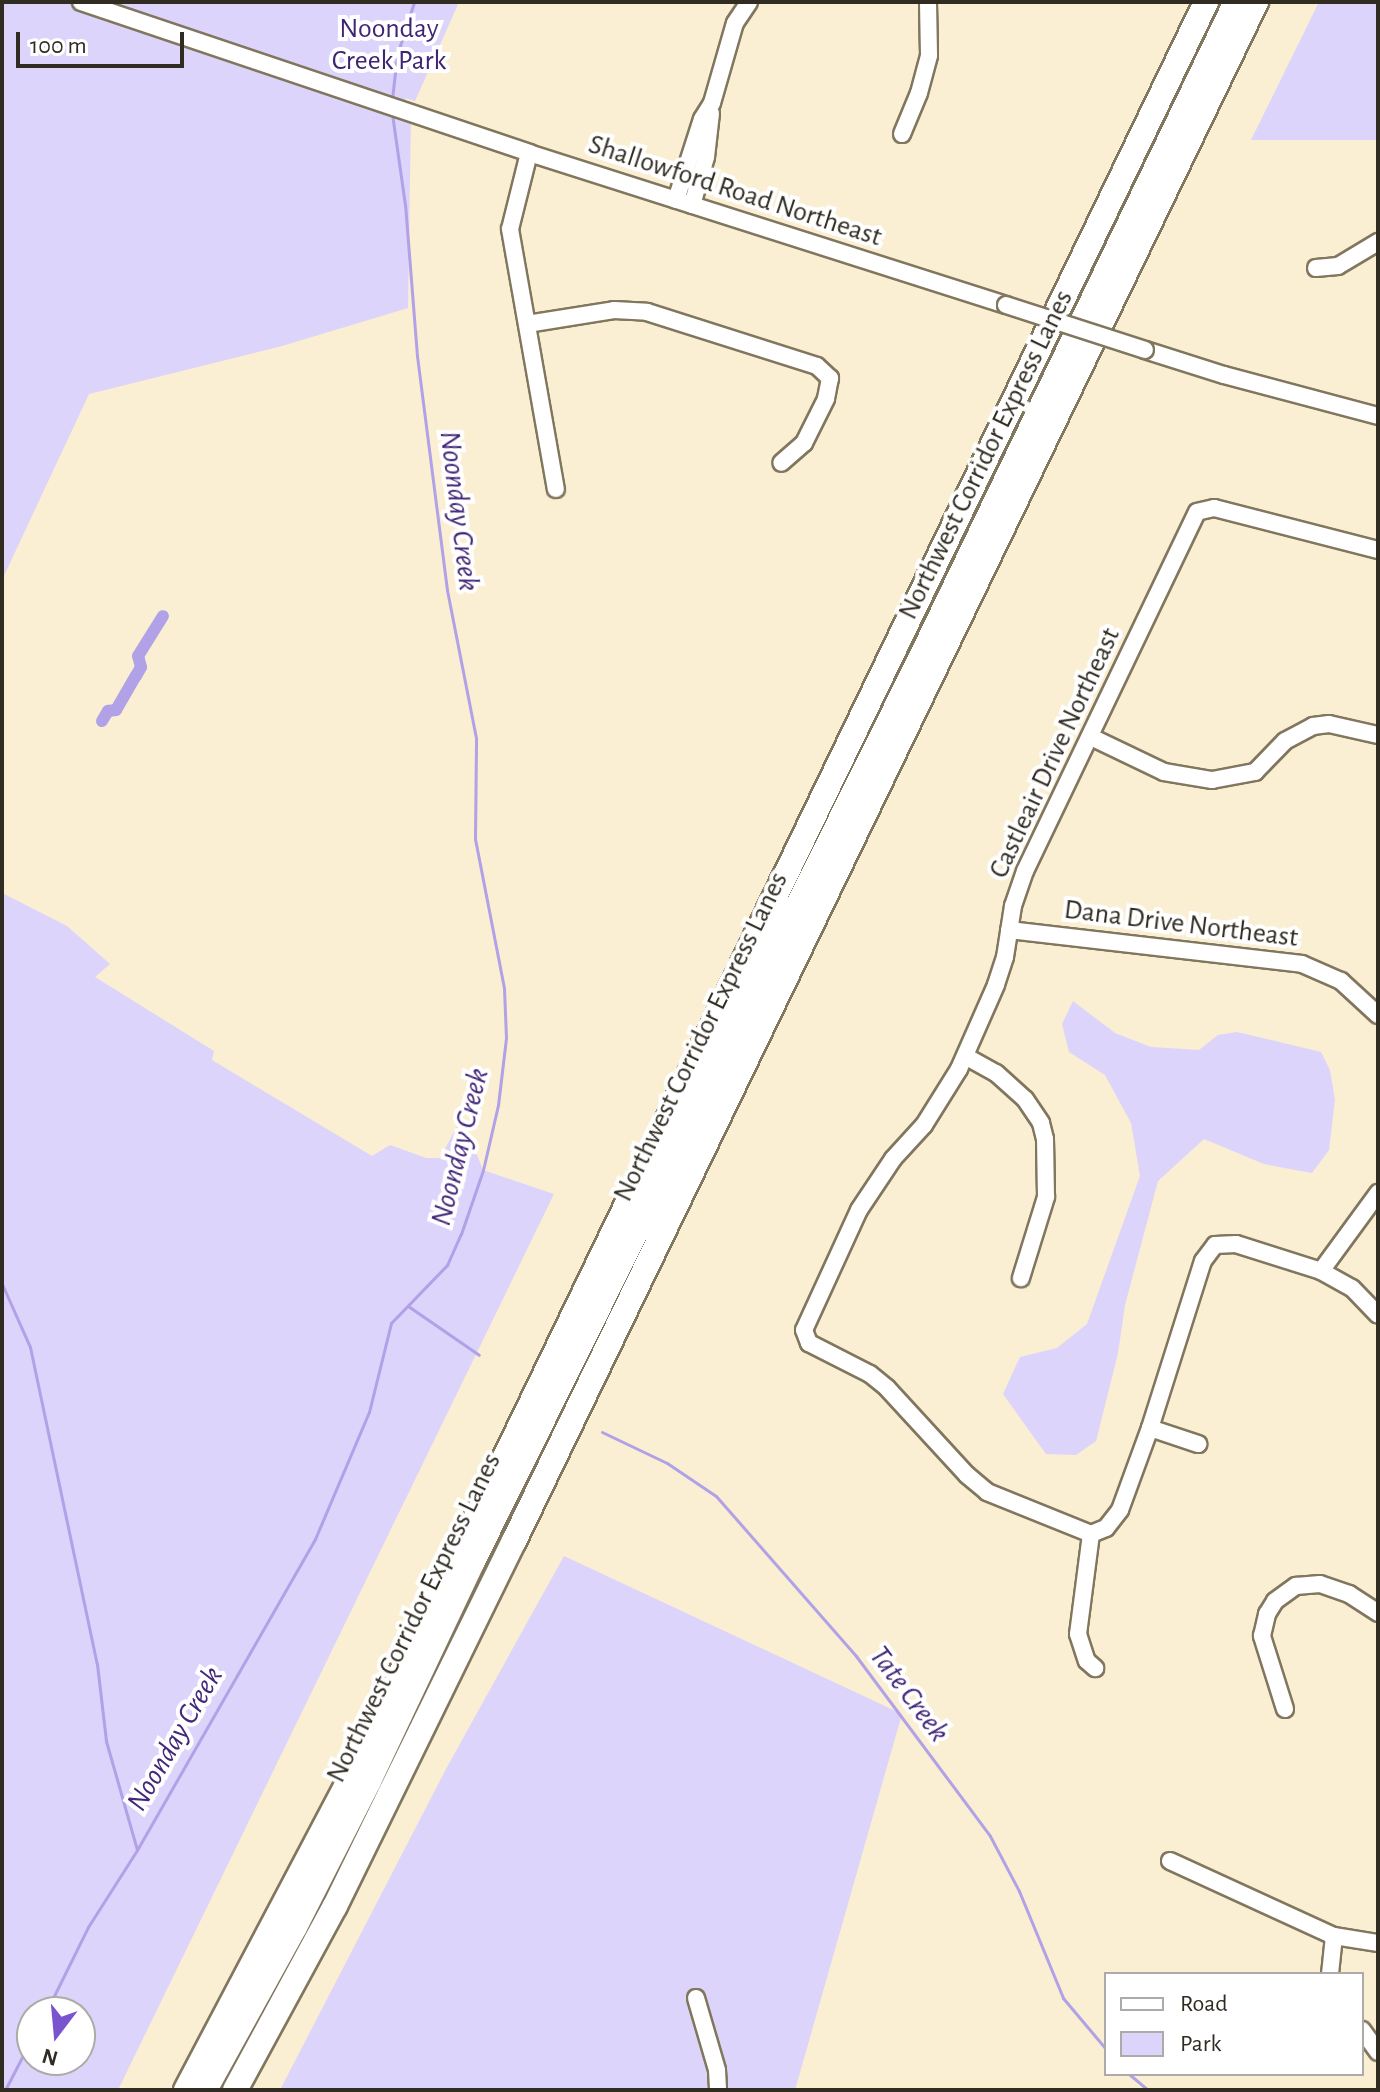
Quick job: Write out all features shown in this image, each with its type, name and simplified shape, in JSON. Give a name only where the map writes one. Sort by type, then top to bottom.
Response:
[{"type":"highway","points":[[186,2090],[352,1775],[1206,2]]},
{"type":"highway","points":[[897,644],[1045,369],[1225,2]]},
{"type":"highway","name":"Northwest Corridor Express Lanes","points":[[205,2090],[295,1927],[369,1781],[472,1563],[887,726],[1236,2]]},
{"type":"highway","points":[[235,2090],[335,1906],[521,1527],[1256,2]]},
{"type":"street","name":"Shallowford Road Northeast","points":[[81,2],[684,203],[1145,350],[1378,416]]},
{"type":"street","points":[[684,203],[706,157],[712,103],[735,23],[749,2]]},
{"type":"street","points":[[902,134],[919,93],[929,55],[928,2]]},
{"type":"street","points":[[529,153],[510,229],[556,489]]},
{"type":"street","points":[[1316,268],[1338,266],[1378,242]]},
{"type":"street","points":[[527,324],[614,310],[647,312],[817,366],[835,375],[804,443],[781,463]]},
{"type":"street","name":"Castleair Drive Northeast","points":[[1091,1534],[987,1492],[870,1374],[798,1337],[871,1191],[924,1125],[965,1056],[996,985],[1025,871],[1200,502],[1378,550]]},
{"type":"street","points":[[1091,737],[1164,772],[1212,780],[1255,772],[1285,741],[1313,726],[1329,724],[1378,735]]},
{"type":"street","name":"Dana Drive Northeast","points":[[1009,930],[1302,964],[1341,981],[1378,1015]]},
{"type":"street","points":[[965,1056],[996,1073],[1025,1099],[1041,1123],[1045,1139],[1046,1197],[1021,1278]]},
{"type":"street","points":[[1321,1271],[1378,1193]]},
{"type":"street","points":[[1095,1668],[1087,1661],[1078,1634],[1091,1534],[1106,1528],[1116,1517],[1150,1428],[1212,1238],[1321,1271],[1352,1288],[1378,1315]]},
{"type":"street","points":[[1150,1428],[1198,1444]]},
{"type":"street","points":[[1285,1709],[1262,1636],[1267,1614],[1275,1601],[1296,1586],[1320,1584],[1349,1594],[1378,1613]]},
{"type":"street","points":[[1170,1861],[1334,1936],[1378,1943]]},
{"type":"street","points":[[1330,1972],[1334,1936]]},
{"type":"street","points":[[696,1998],[717,2070],[718,2090]]},
{"type":"street","points":[[1364,2033],[1378,2052]]},
{"type":"green space","name":"Noonday Creek Park","points":[[2,2],[459,2],[415,101],[405,98],[411,114],[408,308],[282,346],[89,394],[2,580]]},
{"type":"green space","points":[[1319,2],[1378,2],[1378,140],[1251,140]]},
{"type":"green space","points":[[2,893],[67,926],[110,964],[95,977],[214,1051],[212,1060],[372,1156],[390,1145],[426,1158],[440,1158],[462,1117],[483,1170],[554,1194],[118,2090],[2,2090]]},
{"type":"green space","points":[[1073,1001],[1115,1033],[1151,1047],[1199,1050],[1218,1035],[1237,1032],[1321,1052],[1330,1070],[1335,1100],[1329,1150],[1312,1173],[1264,1164],[1204,1139],[1158,1181],[1125,1305],[1118,1353],[1096,1441],[1076,1455],[1046,1454],[1003,1394],[1020,1357],[1057,1348],[1087,1324],[1140,1176],[1131,1123],[1105,1075],[1069,1052],[1062,1024]]},
{"type":"green space","points":[[564,1556],[902,1714],[795,2090],[280,2090],[446,1769]]},
{"type":"waterway","name":"Noonday Creek","points":[[392,99],[397,55],[414,2]]},
{"type":"waterway","name":"Noonday Creek","points":[[54,1996],[88,1927],[137,1850],[315,1539],[369,1412],[391,1323],[447,1265],[461,1234],[483,1170],[498,1105],[506,1038],[504,988],[475,839],[476,738],[447,590],[417,356],[405,205],[392,114]]},
{"type":"waterway","points":[[102,721],[108,711],[116,710],[136,676],[141,667],[138,656],[163,616]]},
{"type":"waterway","points":[[2,1284],[30,1347],[97,1664],[106,1741],[137,1850]]},
{"type":"waterway","name":"Tate Creek","points":[[408,1306],[479,1355]]},
{"type":"waterway","name":"Tate Creek","points":[[602,1432],[667,1463],[716,1496],[856,1656],[990,1836],[1019,1891],[1063,1998],[1104,2047]]},
{"type":"waterway","name":"Noonday Creek","points":[[5,2090],[16,2069]]},
{"type":"waterway","name":"Tate Creek","points":[[1131,2076],[1148,2090]]}]
